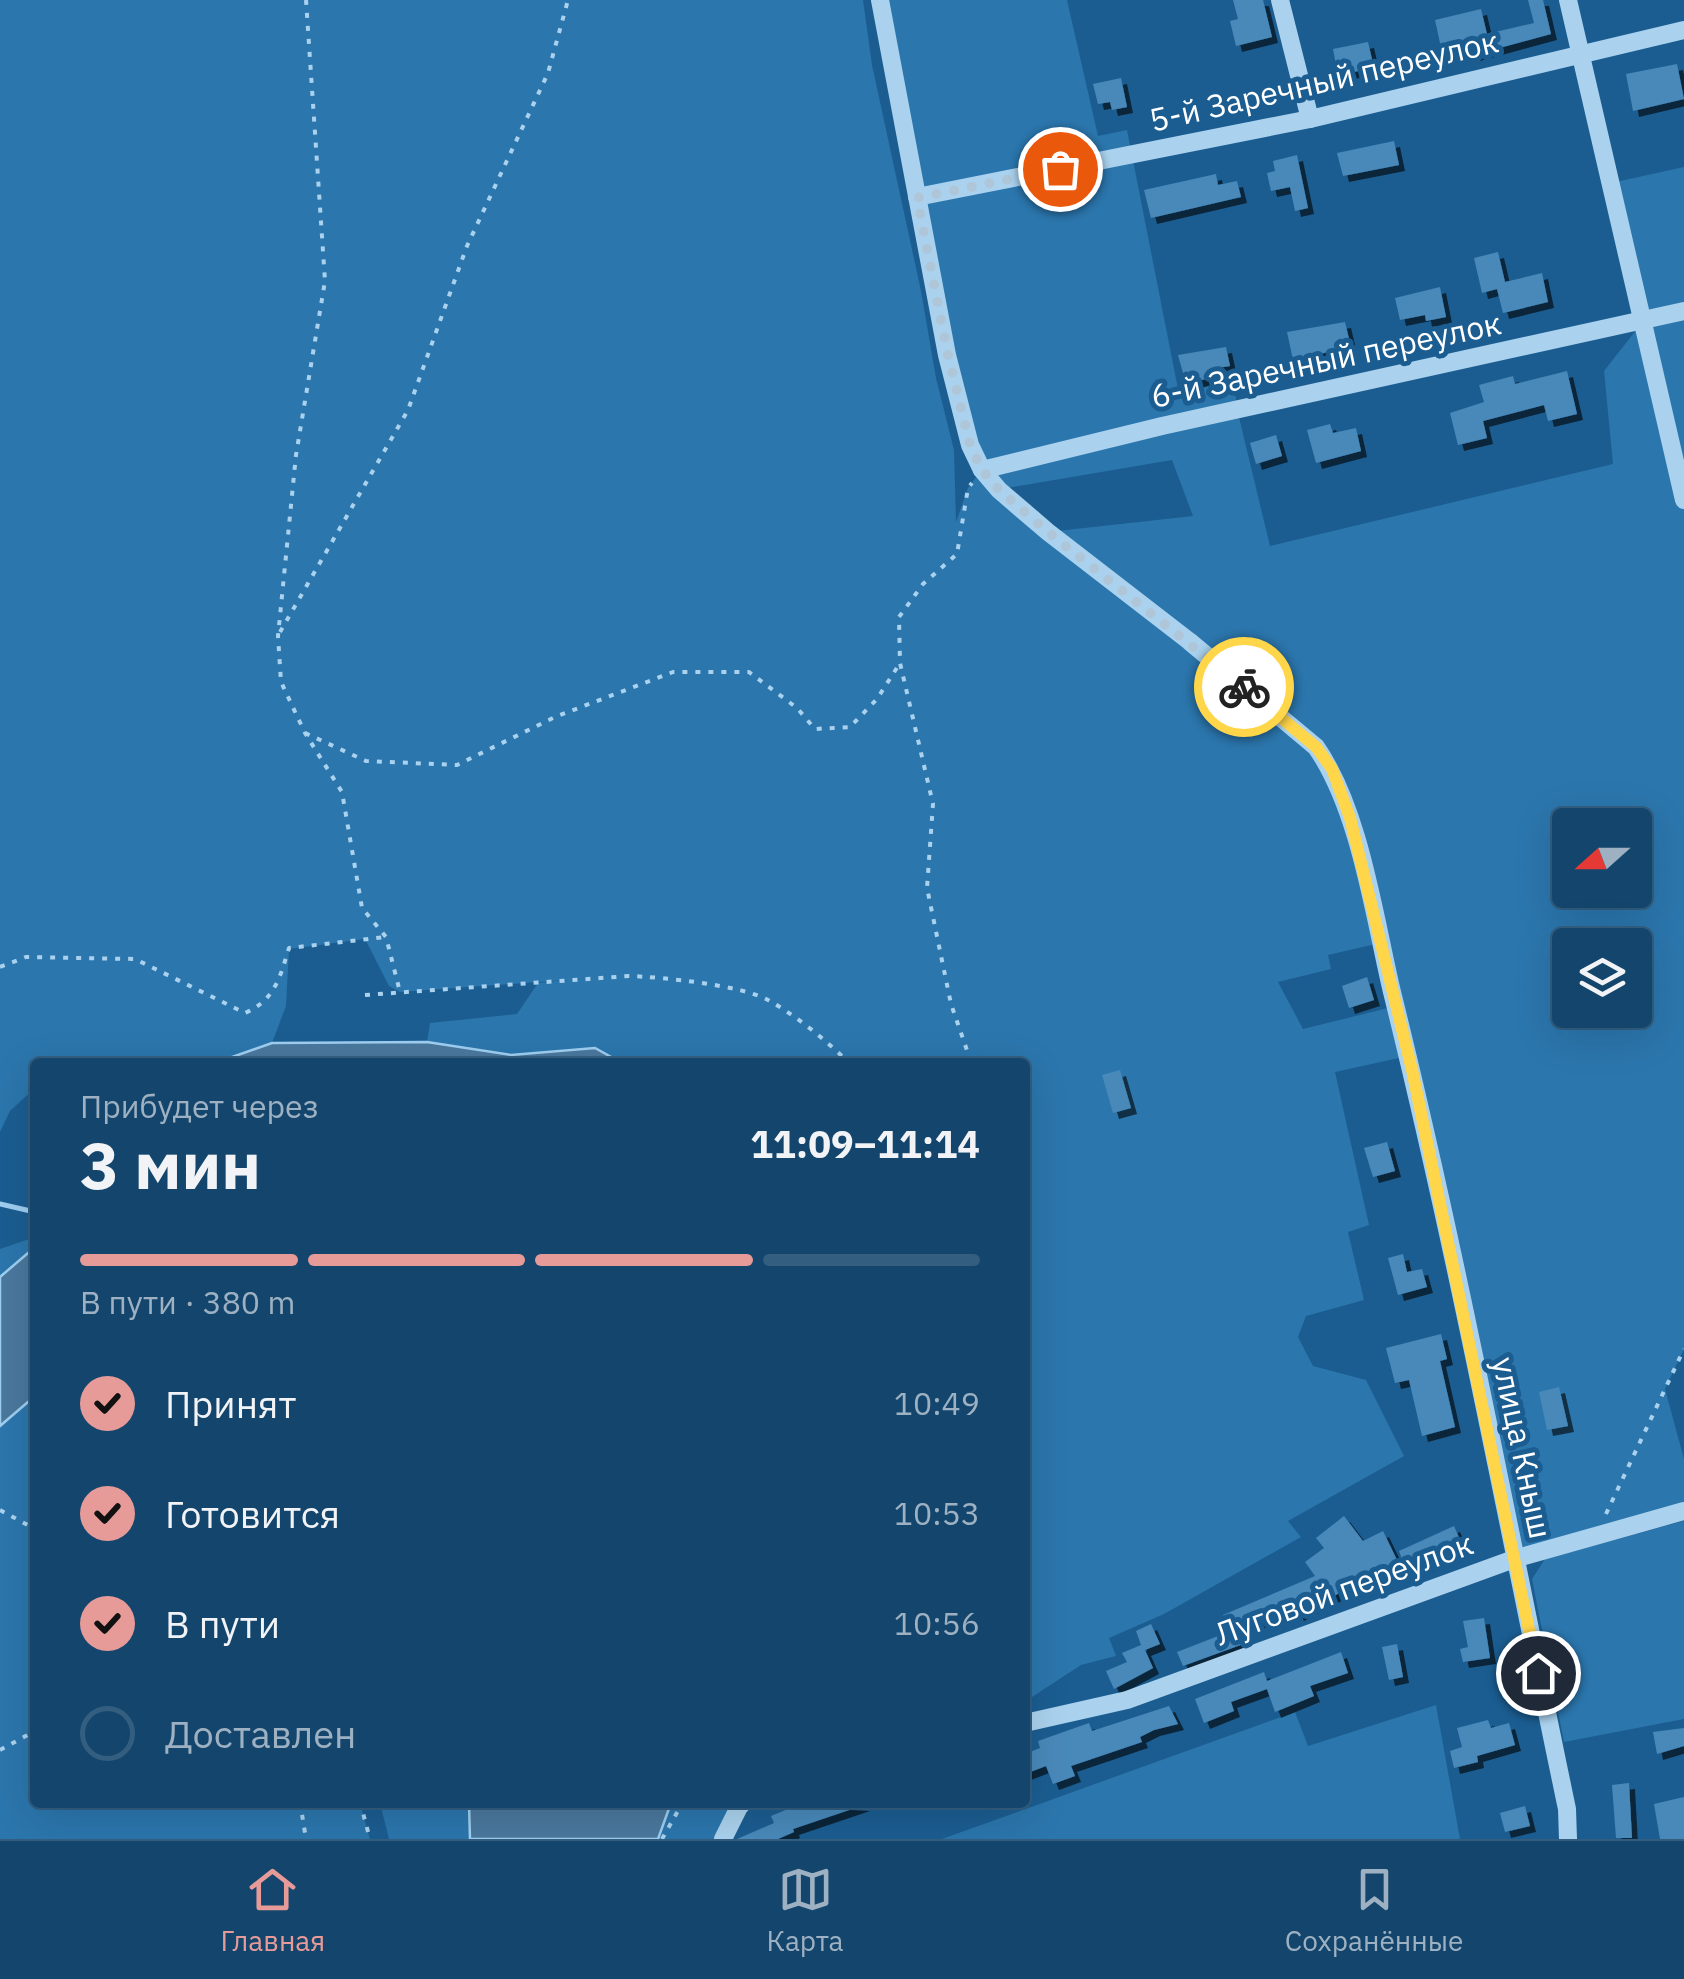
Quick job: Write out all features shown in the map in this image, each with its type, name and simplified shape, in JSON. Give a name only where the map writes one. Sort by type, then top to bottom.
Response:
[{"type":"street","points":[[880,0],[948,355],[970,445],[982,470]]},
{"type":"street","points":[[1280,0],[1310,118]]},
{"type":"street","points":[[1568,0],[1684,500]]},
{"type":"street","name":"5-й Заречный переулок","points":[[917,198],[1310,118],[1684,30]]},
{"type":"street","name":"6-й Заречный переулок","points":[[982,470],[1684,311]]},
{"type":"street","name":"улица Кныш","points":[[982,470],[1048,532],[1316,747],[1332,769],[1350,818],[1412,1070],[1566,1809],[1568,1839]]},
{"type":"street","name":"Луговой переулок","points":[[1030,1722],[1126,1700],[1514,1559],[1684,1512]]},
{"type":"street","points":[[723,1839],[739,1808]]},
{"type":"path","points":[[306,0],[325,282],[296,455],[278,636],[281,682],[305,733],[342,792],[362,908],[386,937],[400,992]]},
{"type":"path","points":[[278,636],[408,410],[467,246],[548,73],[568,0]]},
{"type":"path","points":[[970,1058],[950,1004],[928,888],[933,804],[900,663],[900,617],[923,584],[958,554],[968,488],[982,470]]},
{"type":"path","points":[[305,733],[366,761],[456,764],[555,717],[673,672],[749,672],[797,708],[814,729],[850,726],[878,699],[900,663]]},
{"type":"path","points":[[0,967],[26,957],[135,959],[245,1013],[269,998],[289,948],[386,937]]},
{"type":"path","points":[[365,996],[630,976],[669,977],[765,998],[844,1058]]},
{"type":"path","points":[[1596,1536],[1684,1349]]},
{"type":"path","points":[[0,1510],[30,1526]]},
{"type":"path","points":[[0,1750],[30,1734]]},
{"type":"path","points":[[301,1808],[306,1839]]},
{"type":"path","points":[[362,1808],[370,1839]]},
{"type":"path","points":[[662,1839],[680,1808]]},
{"type":"shaded area","points":[[0,0],[863,0],[872,65],[954,450],[956,522],[968,488],[982,469],[970,445],[880,0],[1067,0],[1098,136],[1127,130],[1179,394],[1234,380],[1237,409],[1270,546],[1613,464],[1604,371],[1644,320],[1611,183],[1684,167],[1684,1349],[1665,1389],[1684,1459],[1684,1511],[1514,1559],[1408,1056],[1335,1072],[1369,1225],[1348,1232],[1364,1300],[1306,1316],[1298,1337],[1313,1366],[1366,1380],[1404,1456],[1288,1521],[1301,1537],[1164,1614],[1109,1638],[1116,1656],[1081,1665],[1032,1697],[1030,1058],[613,1058],[595,1048],[511,1055],[427,1042],[430,1023],[517,1014],[538,983],[566,980],[400,992],[389,986],[365,939],[289,949],[286,1006],[272,1043],[229,1058],[30,1058],[30,1093],[10,1111],[0,1132]],"holes":[[[1172,460],[1193,516],[1048,532],[1001,489]],[[1380,943],[1396,1006],[1303,1029],[1278,982],[1331,969],[1328,955]]]},
{"type":"shaded area","points":[[427,1042],[511,1055],[595,1048],[613,1058],[229,1058],[272,1043]]},
{"type":"shaded area","points":[[30,1239],[30,1251],[0,1277],[0,1249]]},
{"type":"shaded area","points":[[30,1251],[30,1400],[0,1426],[0,1277]]},
{"type":"shaded area","points":[[30,1400],[30,1808],[361,1808],[370,1839],[0,1839],[0,1426]]},
{"type":"shaded area","points":[[1684,1521],[1684,1719],[1564,1742],[1532,1579],[1545,1559]]},
{"type":"shaded area","points":[[1436,1705],[1460,1839],[942,1839],[1295,1712],[1308,1746]]},
{"type":"shaded area","points":[[381,1808],[469,1808],[470,1839],[389,1839]]},
{"type":"shaded area","points":[[469,1808],[669,1808],[658,1839],[470,1839]]},
{"type":"shaded area","points":[[669,1808],[741,1808],[723,1839],[659,1839]]},
{"type":"building","points":[[1233,0],[1263,0],[1272,37],[1236,46],[1230,21],[1238,19]]},
{"type":"building","points":[[1528,0],[1543,0],[1551,34],[1474,55],[1471,45],[1442,52],[1435,20],[1481,9],[1487,34],[1534,23]]},
{"type":"building","points":[[1368,42],[1374,68],[1338,75],[1333,49]]},
{"type":"building","points":[[1677,64],[1684,99],[1633,111],[1626,74]]},
{"type":"building","points":[[1121,78],[1127,107],[1112,110],[1110,102],[1098,104],[1093,84]]},
{"type":"building","points":[[1394,141],[1399,165],[1343,176],[1337,153]]},
{"type":"building","points":[[1297,155],[1308,208],[1295,211],[1290,187],[1271,191],[1267,173],[1275,171],[1273,161]]},
{"type":"building","points":[[1216,174],[1218,185],[1237,181],[1241,197],[1151,218],[1144,190]]},
{"type":"building","points":[[1498,252],[1505,282],[1542,273],[1548,302],[1503,313],[1497,289],[1482,293],[1474,258]]},
{"type":"building","points":[[1440,287],[1446,317],[1426,321],[1425,315],[1400,320],[1395,298]]},
{"type":"building","points":[[1345,322],[1351,347],[1293,360],[1287,332]]},
{"type":"building","points":[[1226,347],[1230,366],[1212,369],[1214,377],[1186,384],[1178,355]]},
{"type":"building","points":[[1567,371],[1577,414],[1548,421],[1544,405],[1483,421],[1487,438],[1458,445],[1450,413],[1484,402],[1479,385],[1513,376],[1515,384]]},
{"type":"building","points":[[1330,424],[1333,433],[1356,428],[1361,451],[1316,463],[1307,430]]},
{"type":"building","points":[[1276,435],[1282,456],[1256,464],[1250,443]]},
{"type":"building","points":[[1367,977],[1374,1000],[1349,1008],[1342,986]]},
{"type":"building","points":[[1120,1070],[1131,1108],[1113,1113],[1102,1075]]},
{"type":"building","points":[[1387,1142],[1395,1171],[1373,1177],[1364,1148]]},
{"type":"building","points":[[1403,1254],[1407,1272],[1422,1269],[1427,1287],[1398,1295],[1388,1258]]},
{"type":"building","points":[[1441,1334],[1447,1359],[1440,1361],[1455,1427],[1422,1436],[1409,1380],[1395,1383],[1386,1348]]},
{"type":"building","points":[[1559,1387],[1568,1426],[1547,1430],[1539,1392]]},
{"type":"building","points":[[1344,1516],[1363,1541],[1383,1531],[1398,1562],[1298,1615],[1295,1609],[1285,1611],[1241,1630],[1246,1643],[1183,1666],[1177,1652],[1231,1631],[1223,1615],[1315,1576],[1305,1562],[1324,1548],[1316,1538]]},
{"type":"building","points":[[1454,1526],[1465,1551],[1407,1573],[1399,1551]]},
{"type":"building","points":[[1484,1618],[1490,1658],[1463,1662],[1460,1649],[1468,1647],[1463,1621]]},
{"type":"building","points":[[1151,1624],[1160,1644],[1145,1650],[1153,1668],[1114,1689],[1106,1671],[1127,1662],[1122,1653],[1141,1645],[1136,1631]]},
{"type":"building","points":[[1397,1644],[1403,1677],[1389,1680],[1382,1647]]},
{"type":"building","points":[[1341,1652],[1348,1673],[1310,1686],[1314,1696],[1275,1712],[1267,1689],[1231,1702],[1234,1711],[1204,1723],[1195,1699],[1264,1672],[1267,1681]]},
{"type":"building","points":[[1169,1706],[1178,1724],[1140,1737],[1142,1742],[1071,1766],[1075,1776],[1053,1784],[1046,1766],[1030,1772],[1030,1752],[1040,1748],[1038,1741],[1089,1723],[1092,1731]]},
{"type":"building","points":[[1488,1720],[1491,1728],[1509,1723],[1515,1745],[1477,1756],[1478,1762],[1454,1768],[1450,1751],[1462,1747],[1457,1728]]},
{"type":"building","points":[[1684,1728],[1684,1746],[1657,1754],[1653,1732]]},
{"type":"building","points":[[1629,1783],[1632,1838],[1616,1838],[1612,1785]]},
{"type":"building","points":[[1684,1797],[1684,1839],[1660,1839],[1654,1804]]},
{"type":"building","points":[[1525,1806],[1530,1826],[1505,1832],[1500,1813]]},
{"type":"building","points":[[790,1808],[855,1808],[793,1829],[794,1832],[778,1839],[737,1839],[774,1823],[771,1816]]},
{"type":"waterway","points":[[0,1204],[30,1211]]},
{"type":"way so far","points":[[1060,169],[917,198],[970,445],[982,470],[999,490],[1244,687]]},
{"type":"route","points":[[1244,687],[1316,747],[1332,769],[1350,818],[1412,1070],[1538,1673]]}]
